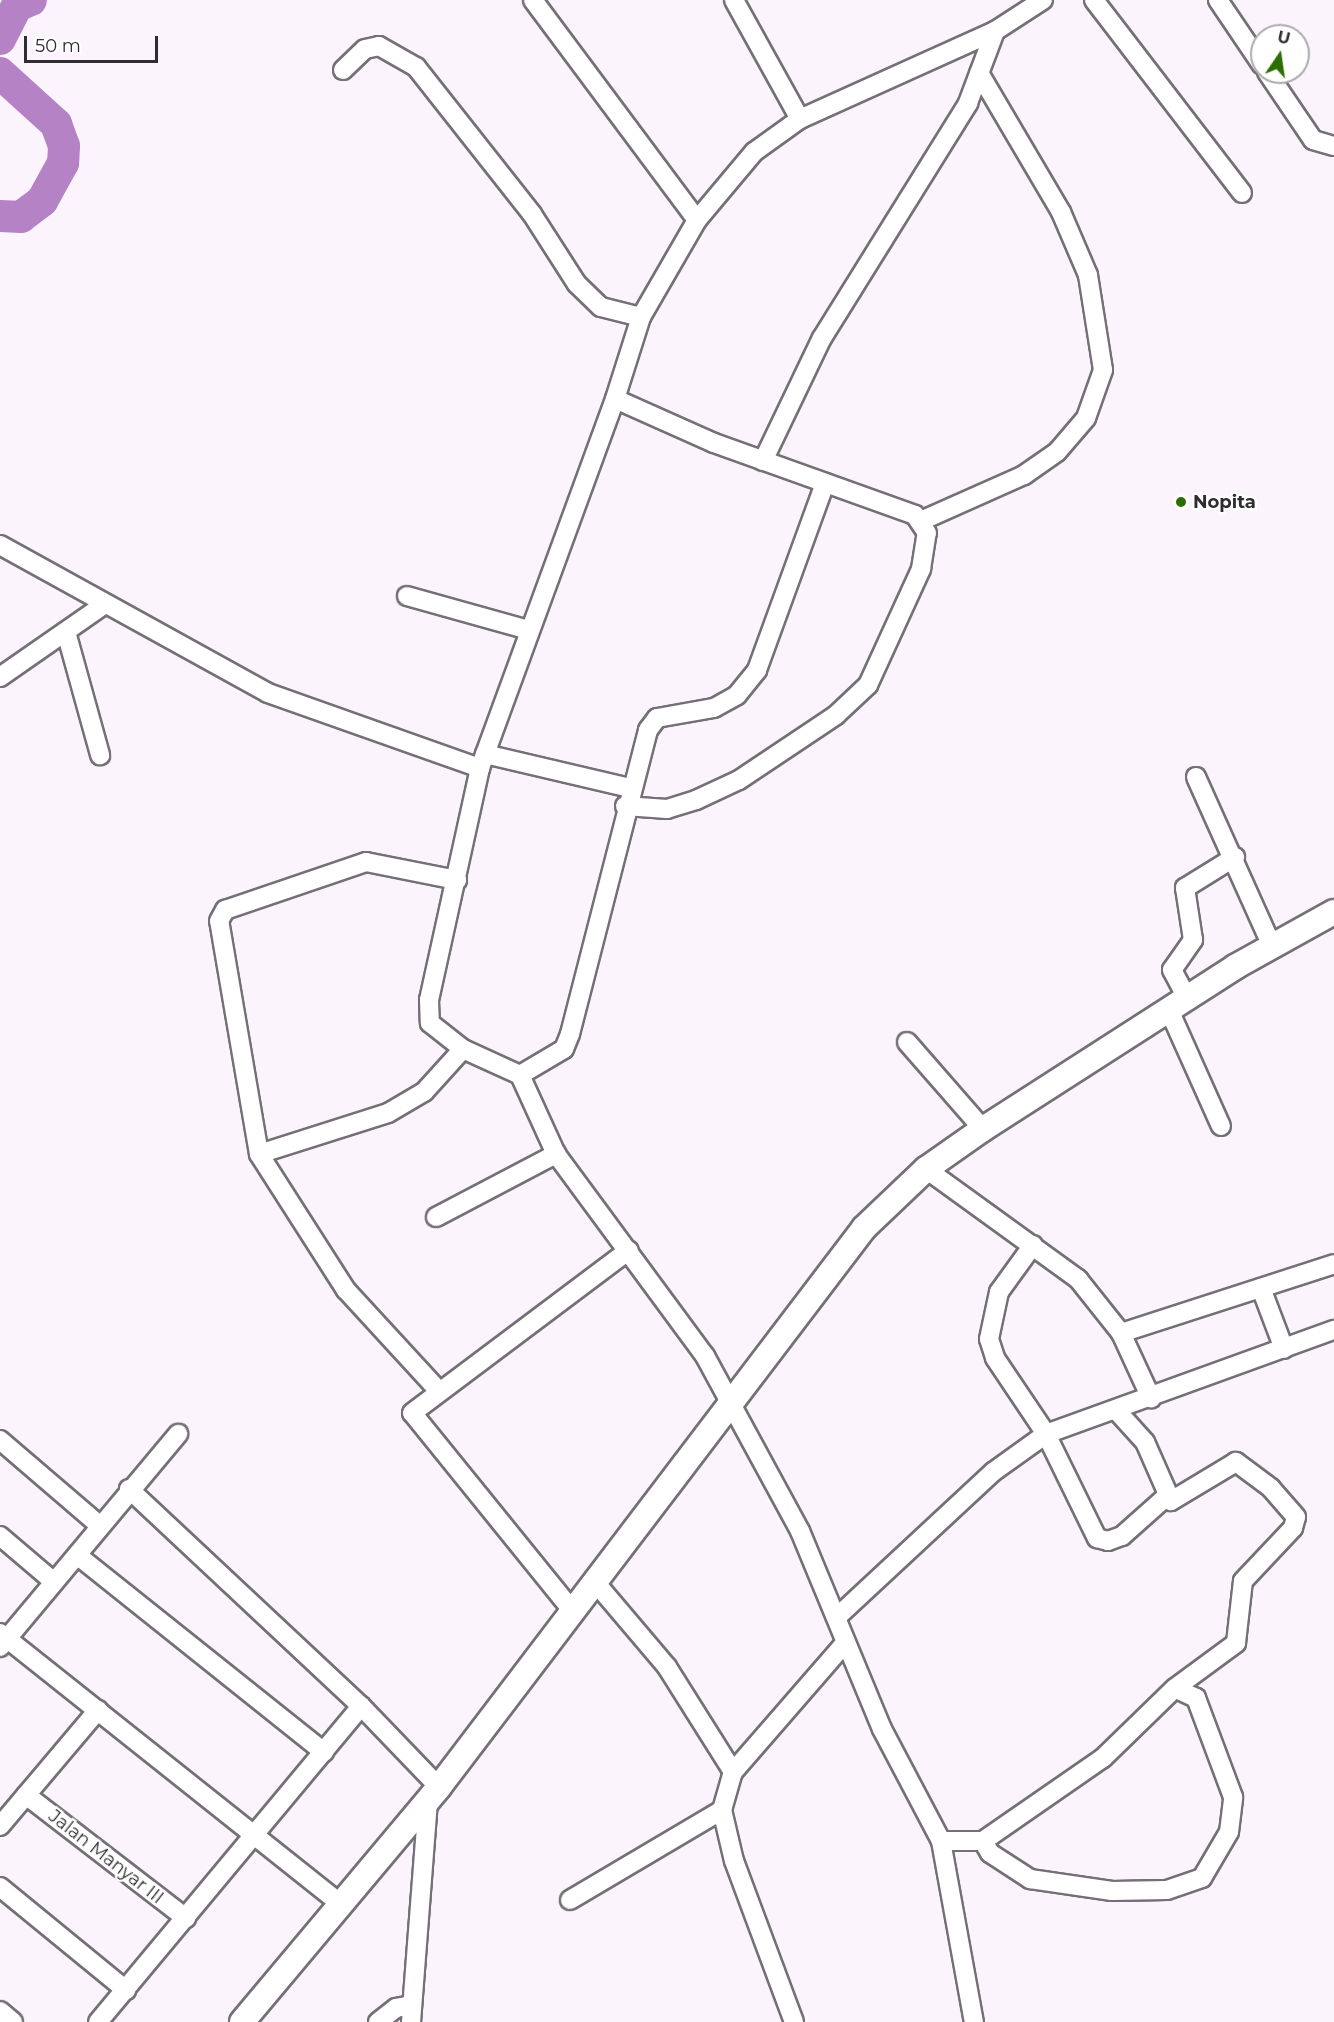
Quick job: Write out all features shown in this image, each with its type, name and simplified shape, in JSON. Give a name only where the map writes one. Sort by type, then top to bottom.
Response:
[{"type":"street","points":[[533,0],[697,220]]},
{"type":"street","points":[[734,0],[800,119]]},
{"type":"street","points":[[975,2022],[941,1841],[845,1643],[837,1617],[800,1531],[728,1404],[705,1356],[556,1154],[520,1075],[463,1049],[430,1023],[429,1000],[483,761],[615,399],[641,317],[697,220],[739,167],[800,119],[995,31],[1043,0]]},
{"type":"street","points":[[1094,0],[1242,193]]},
{"type":"street","points":[[1218,0],[1250,47]]},
{"type":"street","points":[[763,460],[822,338],[968,103],[995,31]]},
{"type":"street","points":[[343,70],[365,49],[379,46],[416,67],[532,214],[577,284],[601,307],[641,317]]},
{"type":"street","points":[[615,399],[763,460],[923,520],[1024,475],[1057,452],[1086,418],[1103,370],[1088,275],[1070,233],[979,73]]},
{"type":"street","points":[[1275,84],[1313,140],[1334,146]]},
{"type":"street","points":[[520,1075],[564,1049],[570,1034],[628,797],[657,718],[714,708],[737,696],[757,670],[825,483]]},
{"type":"street","points":[[0,545],[105,604],[308,712],[667,809],[739,780],[794,746],[868,685],[921,569],[927,533],[923,520]]},
{"type":"street","points":[[407,596],[529,630]]},
{"type":"street","points":[[0,676],[105,604]]},
{"type":"street","points":[[66,632],[100,755]]},
{"type":"street","points":[[1196,777],[1235,858],[1272,946]]},
{"type":"street","points":[[1221,1126],[1178,1004],[1172,970],[1192,940],[1185,888],[1235,858]]},
{"type":"street","points":[[438,1390],[346,1290],[259,1154],[221,915],[366,862],[457,880]]},
{"type":"street","points":[[242,2022],[433,1794],[571,1609],[595,1582],[864,1228],[926,1169],[983,1129],[1178,1004],[1272,946],[1334,912]]},
{"type":"street","points":[[907,1042],[983,1129]]},
{"type":"street","points":[[259,1154],[388,1113],[424,1092],[463,1049]]},
{"type":"street","points":[[436,1217],[556,1154]]},
{"type":"street","points":[[926,1169],[1078,1279],[1121,1333],[1151,1398]]},
{"type":"street","points":[[941,1841],[983,1841],[1103,1758],[1175,1688],[1236,1643],[1243,1581],[1293,1528],[1296,1517],[1271,1488],[1236,1462],[1181,1498],[1166,1497],[1122,1536],[1108,1541],[1097,1538],[1046,1434],[989,1339],[999,1292],[1033,1245]]},
{"type":"street","points":[[571,1609],[412,1413],[438,1390],[629,1250]]},
{"type":"street","points":[[1121,1333],[1334,1264]]},
{"type":"street","points":[[1261,1288],[1284,1349]]},
{"type":"street","points":[[837,1617],[993,1472],[1046,1434],[1151,1398],[1334,1330]]},
{"type":"street","points":[[1116,1410],[1145,1442],[1166,1497]]},
{"type":"street","points":[[178,1434],[99,1525],[54,1582],[2,1640],[98,1710],[255,1833],[340,1904]]},
{"type":"street","points":[[0,1440],[99,1525]]},
{"type":"street","points":[[129,1490],[361,1706],[433,1794],[411,2013],[396,2008],[378,2022]]},
{"type":"street","points":[[0,1536],[54,1582]]},
{"type":"street","points":[[77,1555],[324,1752]]},
{"type":"street","points":[[595,1582],[667,1668],[733,1772]]},
{"type":"street","points":[[794,2022],[734,1861],[722,1810],[733,1772],[845,1643]]},
{"type":"street","points":[[983,1841],[990,1853],[1030,1879],[1156,1890],[1202,1878],[1229,1832],[1233,1797],[1196,1698],[1175,1688]]},
{"type":"street","points":[[98,2022],[361,1706]]},
{"type":"street","points":[[0,1826],[98,1710]]},
{"type":"street","name":"Jalan Manyar III","points":[[26,1795],[186,1918]]},
{"type":"street","points":[[570,1899],[722,1810]]},
{"type":"street","points":[[0,1887],[126,1990]]},
{"type":"street","points":[[0,2011],[14,2022]]},
{"type":"waterway","points":[[0,39],[17,6],[31,0]]},
{"type":"waterway","points":[[0,73],[56,124],[64,146],[63,163],[42,201],[21,217],[0,216]]},
{"type":"place","name":"Nopita","points":[[1181,502]]}]
